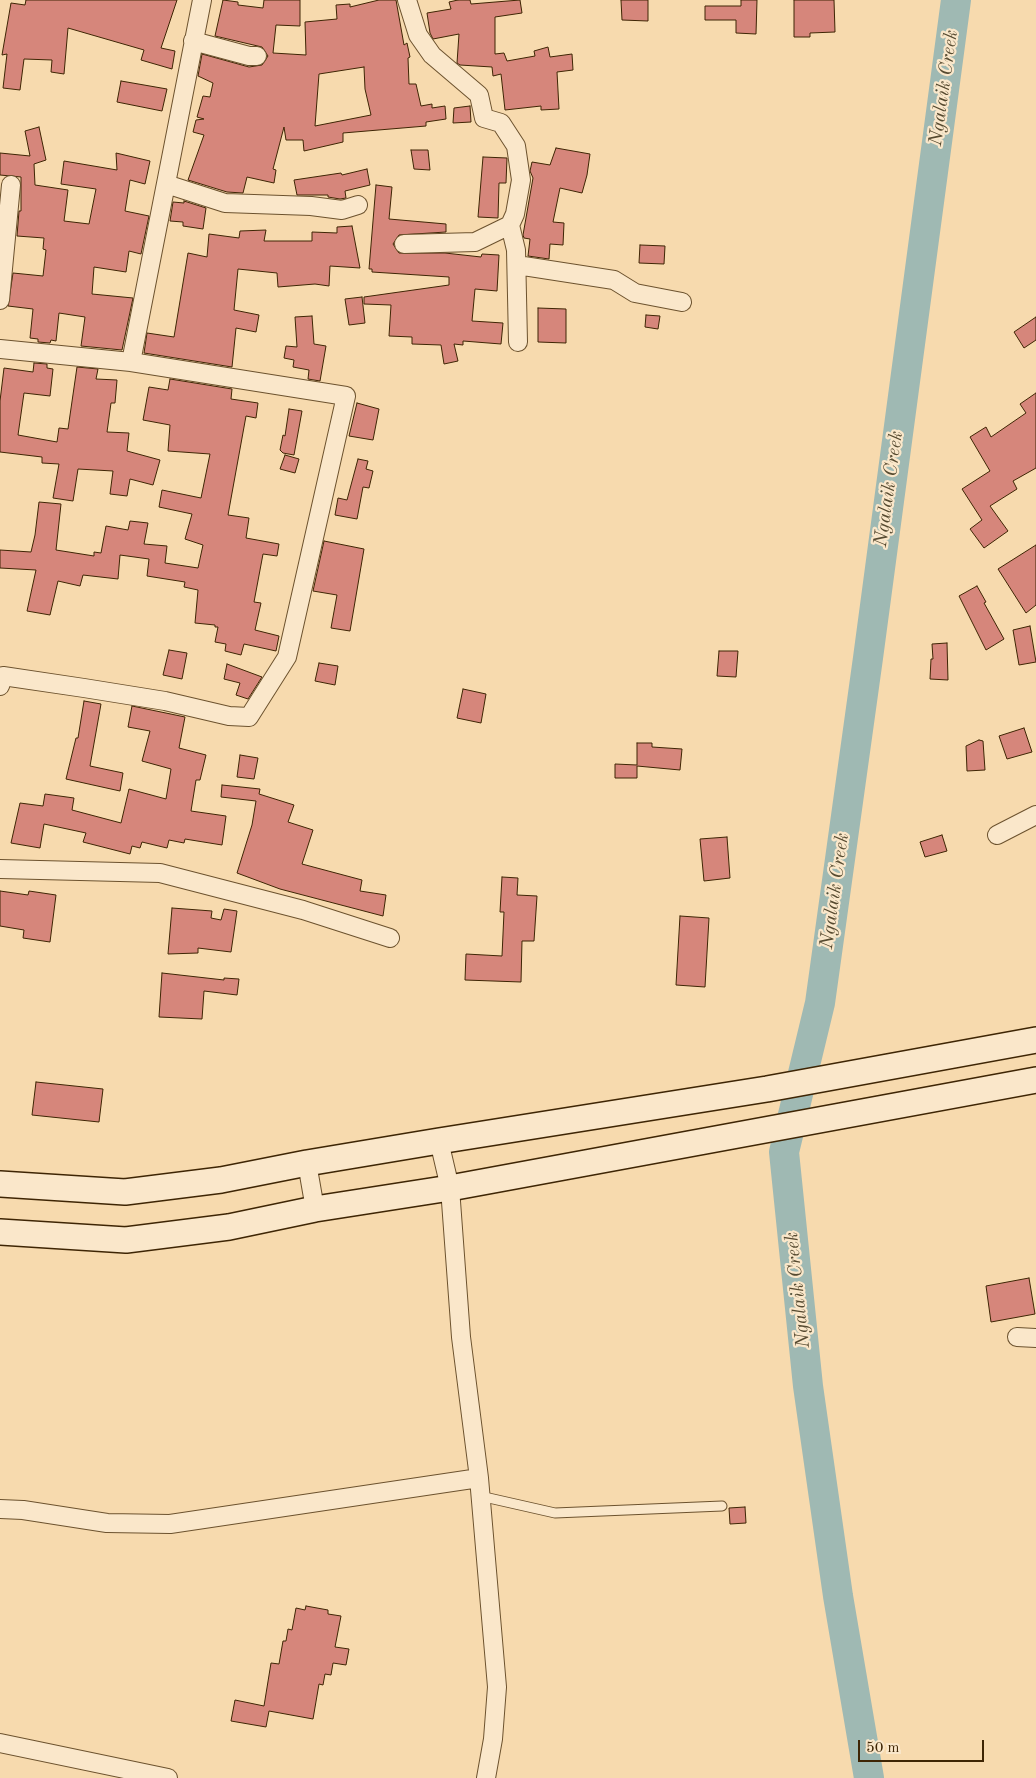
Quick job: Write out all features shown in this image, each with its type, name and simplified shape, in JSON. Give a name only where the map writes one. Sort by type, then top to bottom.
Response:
[{"type":"main road","points":[[0,1184],[125,1192],[222,1180],[307,1163],[856,1074],[1036,1040]]},
{"type":"main road","points":[[0,1232],[126,1240],[229,1227],[315,1209],[450,1188],[1036,1080]]},
{"type":"street","points":[[131,362],[202,0]]},
{"type":"street","points":[[407,0],[418,35],[432,55],[479,95],[484,118],[501,123],[516,146],[521,180],[515,214],[510,225],[516,250],[518,342]]},
{"type":"street","points":[[193,42],[249,56],[257,56]]},
{"type":"street","points":[[166,184],[225,203],[311,206],[342,210],[358,205]]},
{"type":"street","points":[[0,300],[11,185]]},
{"type":"street","points":[[404,244],[475,242],[510,225]]},
{"type":"street","points":[[517,266],[614,280],[635,293],[682,302]]},
{"type":"street","points":[[0,349],[131,362],[346,396],[287,657],[249,717],[229,716],[165,701],[3,676],[0,686]]},
{"type":"street","points":[[997,835],[1036,816]]},
{"type":"street","points":[[0,869],[160,873],[304,910],[390,938]]},
{"type":"street","points":[[439,1141],[450,1188],[461,1337],[479,1478],[497,1687],[493,1739],[486,1778]]},
{"type":"street","points":[[307,1163],[315,1209]]},
{"type":"street","points":[[1017,1338],[1036,1338]]},
{"type":"street","points":[[0,1509],[24,1510],[107,1523],[170,1524],[479,1478]]},
{"type":"street","points":[[0,1743],[168,1778]]},
{"type":"lane","points":[[480,1496],[555,1514],[722,1506]]},
{"type":"building","points":[[26,0],[177,0],[161,48],[175,51],[172,69],[141,60],[144,50],[68,28],[64,74],[51,72],[52,60],[24,59],[20,90],[3,88],[7,54],[2,55],[11,3],[25,5]]},
{"type":"building","points":[[223,0],[238,2],[238,5],[263,8],[264,0],[300,0],[300,26],[276,25],[273,53],[306,55],[305,22],[337,19],[336,5],[350,4],[350,7],[379,0],[396,0],[404,45],[407,43],[410,57],[408,58],[409,84],[416,84],[421,106],[432,104],[432,108],[445,106],[446,119],[426,122],[426,126],[343,133],[343,142],[304,151],[303,140],[286,140],[284,127],[273,169],[276,170],[274,183],[247,177],[243,193],[227,192],[188,180],[204,135],[193,132],[196,120],[204,119],[197,117],[203,96],[210,97],[213,83],[198,76],[202,54],[249,67],[262,65],[268,56],[262,47],[215,36]],"holes":[[[364,67],[365,89],[371,115],[315,126],[319,74]]]},
{"type":"building","points":[[470,0],[471,4],[520,0],[522,13],[495,17],[495,54],[504,53],[507,61],[535,56],[534,51],[548,47],[550,57],[572,54],[573,70],[557,72],[559,109],[541,110],[541,106],[505,110],[501,74],[493,76],[492,67],[460,65],[457,63],[459,34],[433,39],[430,33],[427,13],[451,9],[449,2]]},
{"type":"building","points":[[621,0],[648,0],[648,21],[622,20]]},
{"type":"building","points":[[741,0],[757,0],[756,34],[736,33],[736,20],[705,20],[705,6],[741,6]]},
{"type":"building","points":[[794,0],[834,0],[835,32],[810,33],[810,37],[794,37]]},
{"type":"building","points":[[121,81],[167,89],[162,111],[117,102]]},
{"type":"building","points":[[470,106],[471,122],[453,123],[454,108]]},
{"type":"building","points":[[39,127],[46,160],[34,164],[35,185],[68,190],[64,221],[89,224],[96,189],[61,184],[64,161],[117,170],[116,153],[150,161],[145,184],[130,180],[125,211],[149,216],[141,254],[129,251],[126,272],[94,267],[92,294],[133,298],[122,350],[81,346],[85,317],[59,313],[56,341],[51,340],[50,343],[38,342],[38,339],[30,338],[33,309],[8,306],[13,273],[43,276],[46,250],[43,249],[44,238],[17,236],[19,211],[21,211],[21,177],[0,175],[0,153],[30,156],[25,131]]},
{"type":"building","points":[[556,148],[590,154],[587,175],[582,193],[560,188],[553,222],[564,223],[563,245],[550,244],[549,259],[528,256],[530,239],[524,238],[523,235],[533,178],[530,171],[532,162],[550,165]]},
{"type":"building","points":[[411,150],[428,150],[430,170],[414,169]]},
{"type":"building","points":[[483,157],[507,158],[506,183],[499,183],[498,218],[478,217]]},
{"type":"building","points":[[367,169],[370,185],[345,191],[346,198],[328,197],[328,195],[297,195],[294,180],[341,173],[342,175]]},
{"type":"building","points":[[376,185],[392,187],[389,219],[446,224],[446,232],[399,235],[393,244],[399,253],[445,253],[481,257],[482,254],[499,255],[497,291],[475,289],[472,321],[503,323],[501,344],[463,341],[463,345],[454,344],[458,361],[444,364],[441,345],[412,344],[412,337],[389,336],[391,305],[364,304],[364,297],[449,285],[449,277],[372,272],[372,269],[369,269]]},
{"type":"building","points":[[184,201],[206,208],[203,229],[183,226],[183,222],[170,221],[173,202],[184,203]]},
{"type":"building","points":[[352,226],[360,268],[330,266],[329,286],[315,284],[278,287],[277,273],[238,269],[234,310],[259,315],[256,332],[236,328],[232,367],[144,353],[147,333],[174,337],[188,253],[207,257],[209,234],[239,238],[240,231],[266,230],[264,241],[312,241],[312,232],[337,233],[337,227]]},
{"type":"building","points":[[640,245],[665,246],[664,264],[639,263]]},
{"type":"building","points":[[362,297],[365,323],[349,325],[345,299]]},
{"type":"building","points":[[538,308],[566,309],[566,343],[538,342]]},
{"type":"building","points":[[646,315],[660,316],[658,329],[645,327]]},
{"type":"building","points":[[312,316],[314,344],[326,346],[320,381],[308,379],[309,370],[293,367],[294,360],[284,358],[286,346],[297,347],[295,317]]},
{"type":"building","points":[[1036,317],[1036,340],[1024,348],[1014,332]]},
{"type":"building","points":[[34,363],[47,364],[47,368],[53,369],[50,396],[24,393],[18,435],[57,442],[59,428],[68,429],[77,367],[98,369],[96,379],[117,380],[115,403],[111,403],[107,432],[129,433],[127,451],[160,460],[153,485],[130,479],[127,496],[110,494],[113,471],[78,469],[73,501],[53,498],[59,464],[42,463],[42,457],[0,452],[0,401],[4,368],[33,372]]},
{"type":"building","points":[[170,379],[232,389],[231,399],[258,403],[256,418],[246,416],[228,515],[249,518],[246,538],[279,544],[277,556],[263,554],[254,602],[261,603],[255,630],[279,636],[276,651],[244,644],[241,655],[225,651],[226,644],[215,642],[218,627],[195,623],[198,590],[184,587],[185,582],[147,576],[149,559],[120,555],[118,579],[83,575],[80,586],[58,581],[50,615],[27,611],[36,570],[0,568],[0,550],[31,552],[39,502],[61,504],[56,550],[94,556],[94,552],[101,553],[106,526],[128,530],[130,521],[148,523],[144,544],[167,546],[165,563],[198,568],[203,545],[185,539],[192,514],[159,507],[162,490],[201,498],[210,454],[168,451],[170,425],[143,420],[149,387],[168,390]]},
{"type":"building","points":[[1036,393],[1036,468],[1013,481],[1017,489],[990,506],[1008,531],[984,548],[970,529],[982,520],[962,489],[990,471],[970,437],[986,427],[991,437],[1026,413],[1020,404]]},
{"type":"building","points":[[357,403],[379,409],[373,440],[349,436]]},
{"type":"building","points":[[289,409],[302,411],[294,455],[283,453],[280,450],[283,435],[285,436]]},
{"type":"building","points":[[285,455],[299,459],[295,473],[280,469]]},
{"type":"building","points":[[358,459],[368,461],[366,469],[373,471],[369,488],[363,487],[357,519],[335,515],[338,498],[347,500]]},
{"type":"building","points":[[324,541],[364,549],[350,631],[331,628],[337,595],[313,591]]},
{"type":"building","points":[[1036,545],[1036,605],[1026,613],[998,569]]},
{"type":"building","points":[[977,586],[1004,639],[986,650],[959,596]]},
{"type":"building","points":[[1030,626],[1036,662],[1019,665],[1013,630]]},
{"type":"building","points":[[947,643],[948,680],[930,679],[931,659],[933,659],[932,644]]},
{"type":"building","points":[[169,650],[187,653],[182,679],[163,675]]},
{"type":"building","points":[[719,651],[738,651],[736,677],[717,676]]},
{"type":"building","points":[[319,663],[338,666],[335,685],[315,681]]},
{"type":"building","points":[[227,664],[262,677],[248,699],[236,695],[240,683],[224,679]]},
{"type":"building","points":[[463,689],[486,694],[481,723],[457,718]]},
{"type":"building","points":[[84,701],[101,704],[90,766],[123,773],[120,791],[66,779],[76,738],[78,738]]},
{"type":"building","points":[[132,706],[185,717],[179,748],[206,755],[200,780],[196,780],[191,811],[226,816],[222,845],[185,839],[184,843],[169,840],[167,848],[142,842],[140,848],[132,846],[130,854],[83,842],[86,833],[44,824],[40,848],[11,843],[20,803],[43,806],[45,794],[74,798],[72,810],[121,823],[129,789],[166,799],[171,769],[142,761],[150,731],[128,727]]},
{"type":"building","points":[[1024,728],[1032,752],[1007,759],[999,736]]},
{"type":"building","points":[[979,740],[983,741],[985,770],[967,771],[966,746]]},
{"type":"building","points":[[637,743],[652,743],[652,747],[682,749],[680,770],[637,766],[637,778],[615,778],[615,764],[637,765]]},
{"type":"building","points":[[240,755],[258,758],[254,779],[237,777]]},
{"type":"building","points":[[222,785],[260,789],[259,794],[294,805],[288,822],[313,830],[302,864],[362,880],[360,891],[386,895],[383,916],[280,889],[237,873],[252,825],[256,801],[221,797]]},
{"type":"building","points":[[942,835],[947,851],[925,857],[920,842]]},
{"type":"building","points":[[727,837],[730,878],[704,881],[700,839]]},
{"type":"building","points":[[502,877],[518,878],[517,895],[537,896],[534,941],[522,941],[521,982],[465,980],[466,954],[502,956],[504,912],[500,912]]},
{"type":"building","points":[[0,891],[28,895],[29,891],[56,895],[50,942],[23,938],[24,930],[0,926]]},
{"type":"building","points":[[172,908],[212,911],[211,918],[221,920],[224,909],[237,911],[231,952],[198,948],[198,953],[168,954]]},
{"type":"building","points":[[680,916],[709,918],[705,987],[676,985]]},
{"type":"building","points":[[162,973],[224,980],[224,978],[239,979],[237,995],[204,991],[202,1019],[159,1017]]},
{"type":"building","points":[[36,1082],[103,1089],[99,1122],[32,1115]]},
{"type":"building","points":[[1029,1278],[1035,1314],[991,1322],[986,1286]]},
{"type":"building","points":[[745,1507],[746,1523],[730,1524],[729,1508]]},
{"type":"building","points":[[306,1606],[328,1610],[328,1614],[341,1616],[335,1647],[349,1649],[346,1665],[333,1663],[331,1675],[325,1674],[323,1685],[319,1684],[313,1719],[269,1711],[266,1727],[231,1721],[235,1700],[264,1706],[271,1663],[279,1664],[283,1641],[286,1641],[288,1629],[292,1630],[296,1608],[305,1610]]},
{"type":"waterway","name":"Ngalaik Creek","points":[[869,1778],[838,1596],[808,1386],[784,1152],[820,1003],[956,0]]}]
